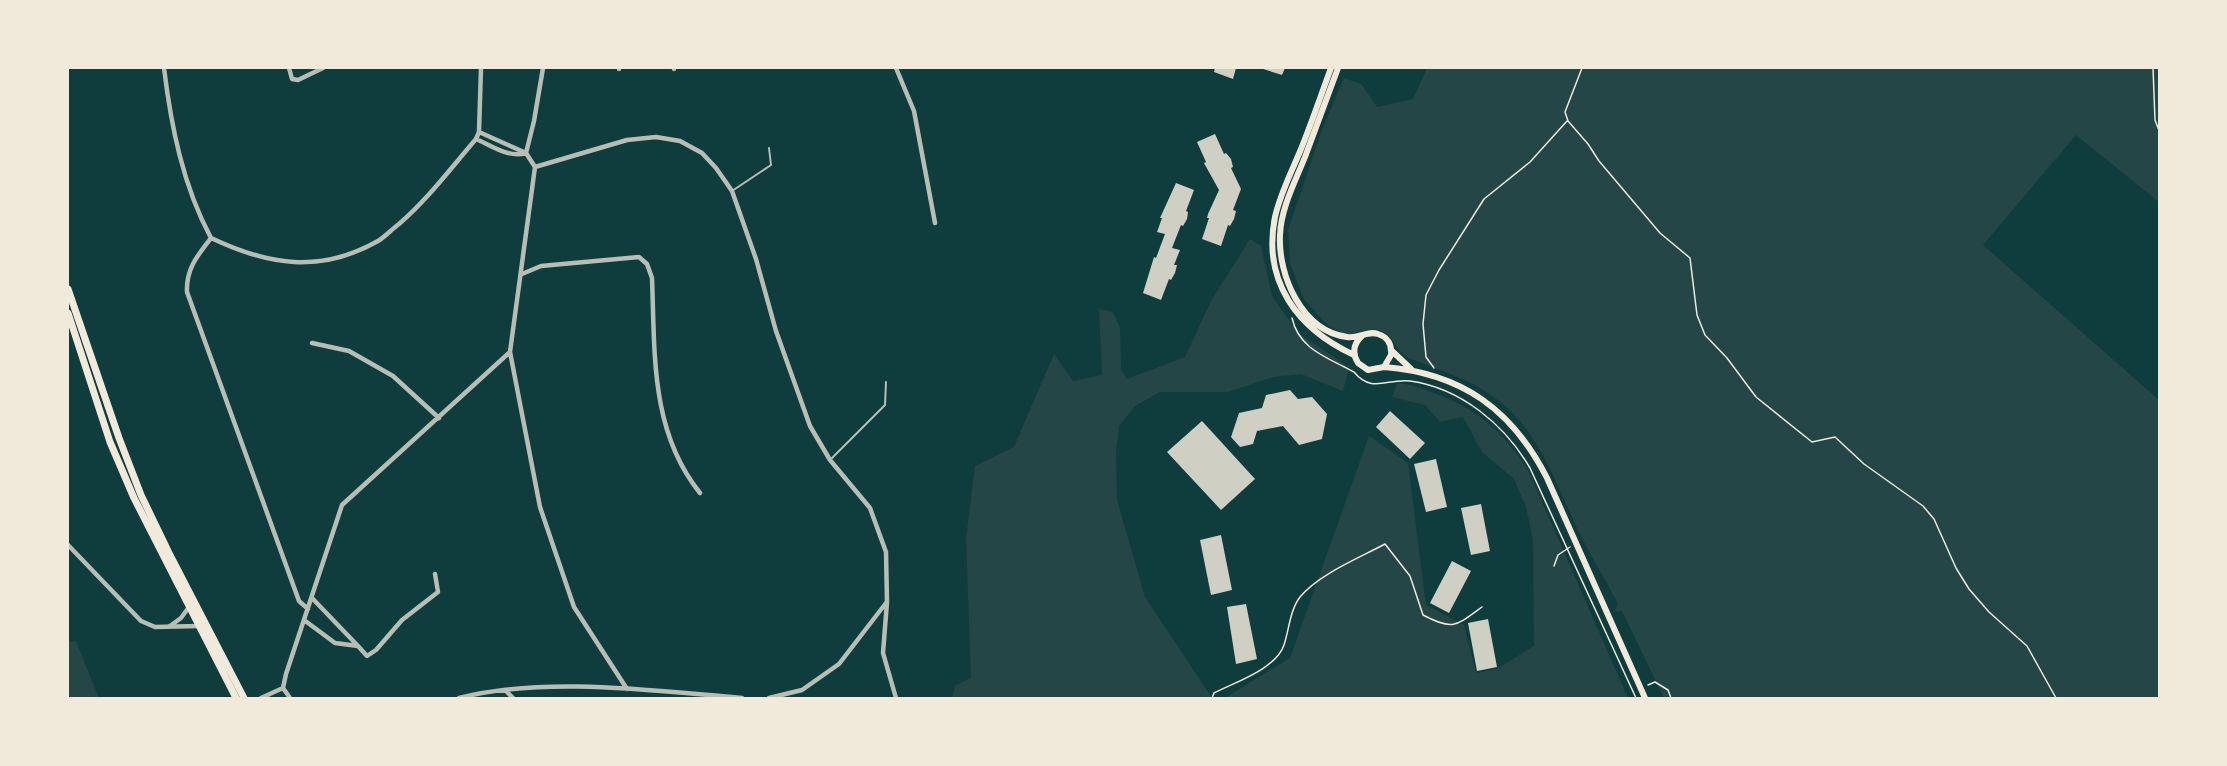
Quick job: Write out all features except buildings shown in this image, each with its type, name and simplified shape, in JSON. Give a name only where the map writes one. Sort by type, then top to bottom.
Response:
[{"type":"main road","points":[[1331,68],[1275,218],[1274,260],[1283,288],[1296,312],[1315,333],[1354,355]]},
{"type":"main road","points":[[1338,68],[1286,206],[1281,226],[1281,259],[1289,284],[1303,309],[1311,318],[1331,333],[1349,338],[1380,334],[1386,338],[1392,350],[1412,369]]},
{"type":"main road","points":[[68,289],[141,495],[244,699]]},
{"type":"main road","points":[[68,313],[110,442],[134,498],[236,699]]},
{"type":"main road","points":[[1362,336],[1355,344],[1354,355],[1364,369],[1374,370],[1384,367],[1412,369],[1454,384],[1487,402],[1517,430],[1542,468],[1645,699]]},
{"type":"main road","points":[[1384,367],[1390,360],[1392,350]]},
{"type":"street","points":[[164,68],[168,106],[180,161],[199,217],[211,238],[262,259],[291,263],[323,261],[352,254],[379,240],[416,209],[476,139],[479,132],[481,68]]},
{"type":"street","points":[[289,68],[292,79],[298,81],[323,68]]},
{"type":"street","points":[[526,153],[543,68]]},
{"type":"street","points":[[896,68],[914,111],[935,223]]},
{"type":"street","points":[[479,132],[526,153],[535,167],[510,352],[540,507],[570,596],[574,607],[627,689]]},
{"type":"street","points":[[535,167],[627,140],[656,137],[680,141],[702,153],[732,191],[756,258],[776,331],[810,426],[830,460],[870,508],[886,552],[887,602],[883,653],[896,699]]},
{"type":"street","points":[[476,139],[514,156],[526,153]]},
{"type":"street","points":[[211,238],[195,259],[186,278],[188,292],[299,600],[308,609]]},
{"type":"street","points":[[522,274],[541,266],[639,257],[647,264],[652,278],[657,383],[666,431],[678,460],[700,493]]},
{"type":"street","points":[[312,343],[349,351],[393,376],[439,418]]},
{"type":"street","points":[[290,699],[284,688],[286,674],[342,505],[510,352]]},
{"type":"street","points":[[68,544],[141,621],[155,627],[199,626]]},
{"type":"street","points":[[312,598],[367,656],[376,650],[402,620],[438,592],[435,573]]},
{"type":"street","points":[[769,699],[802,690],[839,664],[887,602]]},
{"type":"street","points":[[169,627],[181,618],[189,607]]},
{"type":"street","points":[[304,620],[335,643],[358,646]]},
{"type":"street","points":[[261,699],[284,688]]},
{"type":"street","points":[[459,699],[505,690],[543,688],[627,689],[742,699]]},
{"type":"street","points":[[505,690],[513,699]]},
{"type":"lane","points":[[732,191],[771,165],[769,148]]},
{"type":"lane","points":[[830,460],[885,405],[886,381]]},
{"type":"path","points":[[1582,68],[1565,112],[1568,121],[1660,233],[1690,258],[1696,315],[1705,334],[1727,358],[1756,397],[1812,442],[1835,437],[1864,464],[1923,506],[1934,519],[1947,551],[1969,589],[1989,612],[2027,646],[2056,699]]},
{"type":"path","points":[[2153,68],[2154,120],[2160,133]]},
{"type":"path","points":[[1437,378],[1437,372],[1426,357],[1424,324],[1426,295],[1439,270],[1484,199],[1530,162],[1568,121]]},
{"type":"path","points":[[1360,380],[1376,384],[1410,381],[1452,394],[1491,419],[1509,437],[1522,455],[1636,699]]},
{"type":"path","points":[[1212,699],[1214,693],[1255,674],[1279,655],[1294,608],[1302,594],[1324,578],[1385,544],[1410,576],[1423,615],[1444,626],[1462,621],[1482,607]]},
{"type":"path","points":[[1554,566],[1558,555],[1566,548],[1576,544]]},
{"type":"path","points":[[1655,682],[1668,690],[1671,699]]},
{"type":"shaded area","points":[[1427,68],[2159,68],[2159,202],[2076,135],[1983,245],[2159,400],[2159,698],[1664,698],[1622,611],[1614,612],[1618,604],[1583,540],[1545,459],[1522,423],[1506,407],[1479,387],[1404,355],[1382,331],[1368,330],[1345,335],[1327,325],[1304,299],[1290,263],[1288,230],[1322,130],[1344,78],[1361,84],[1377,107],[1413,99]]},
{"type":"shaded area","points":[[1250,239],[1261,246],[1272,296],[1298,333],[1349,367],[1343,391],[1301,374],[1273,377],[1228,392],[1160,392],[1135,406],[1119,426],[1116,453],[1117,500],[1145,597],[1212,698],[952,698],[955,686],[971,678],[966,539],[975,466],[1014,447],[1054,354],[1073,381],[1102,375],[1099,309],[1113,312],[1120,328],[1121,370],[1127,379],[1185,357],[1211,301]]},
{"type":"shaded area","points":[[1397,383],[1427,390],[1466,407],[1500,434],[1519,457],[1528,470],[1628,698],[1225,698],[1290,658],[1369,436],[1408,463],[1426,605],[1464,625],[1476,673],[1497,669],[1534,646],[1533,541],[1526,507],[1514,479],[1482,452],[1463,417],[1440,422],[1425,405],[1392,397]]},
{"type":"shaded area","points":[[76,641],[99,698],[68,698],[68,642]]}]
